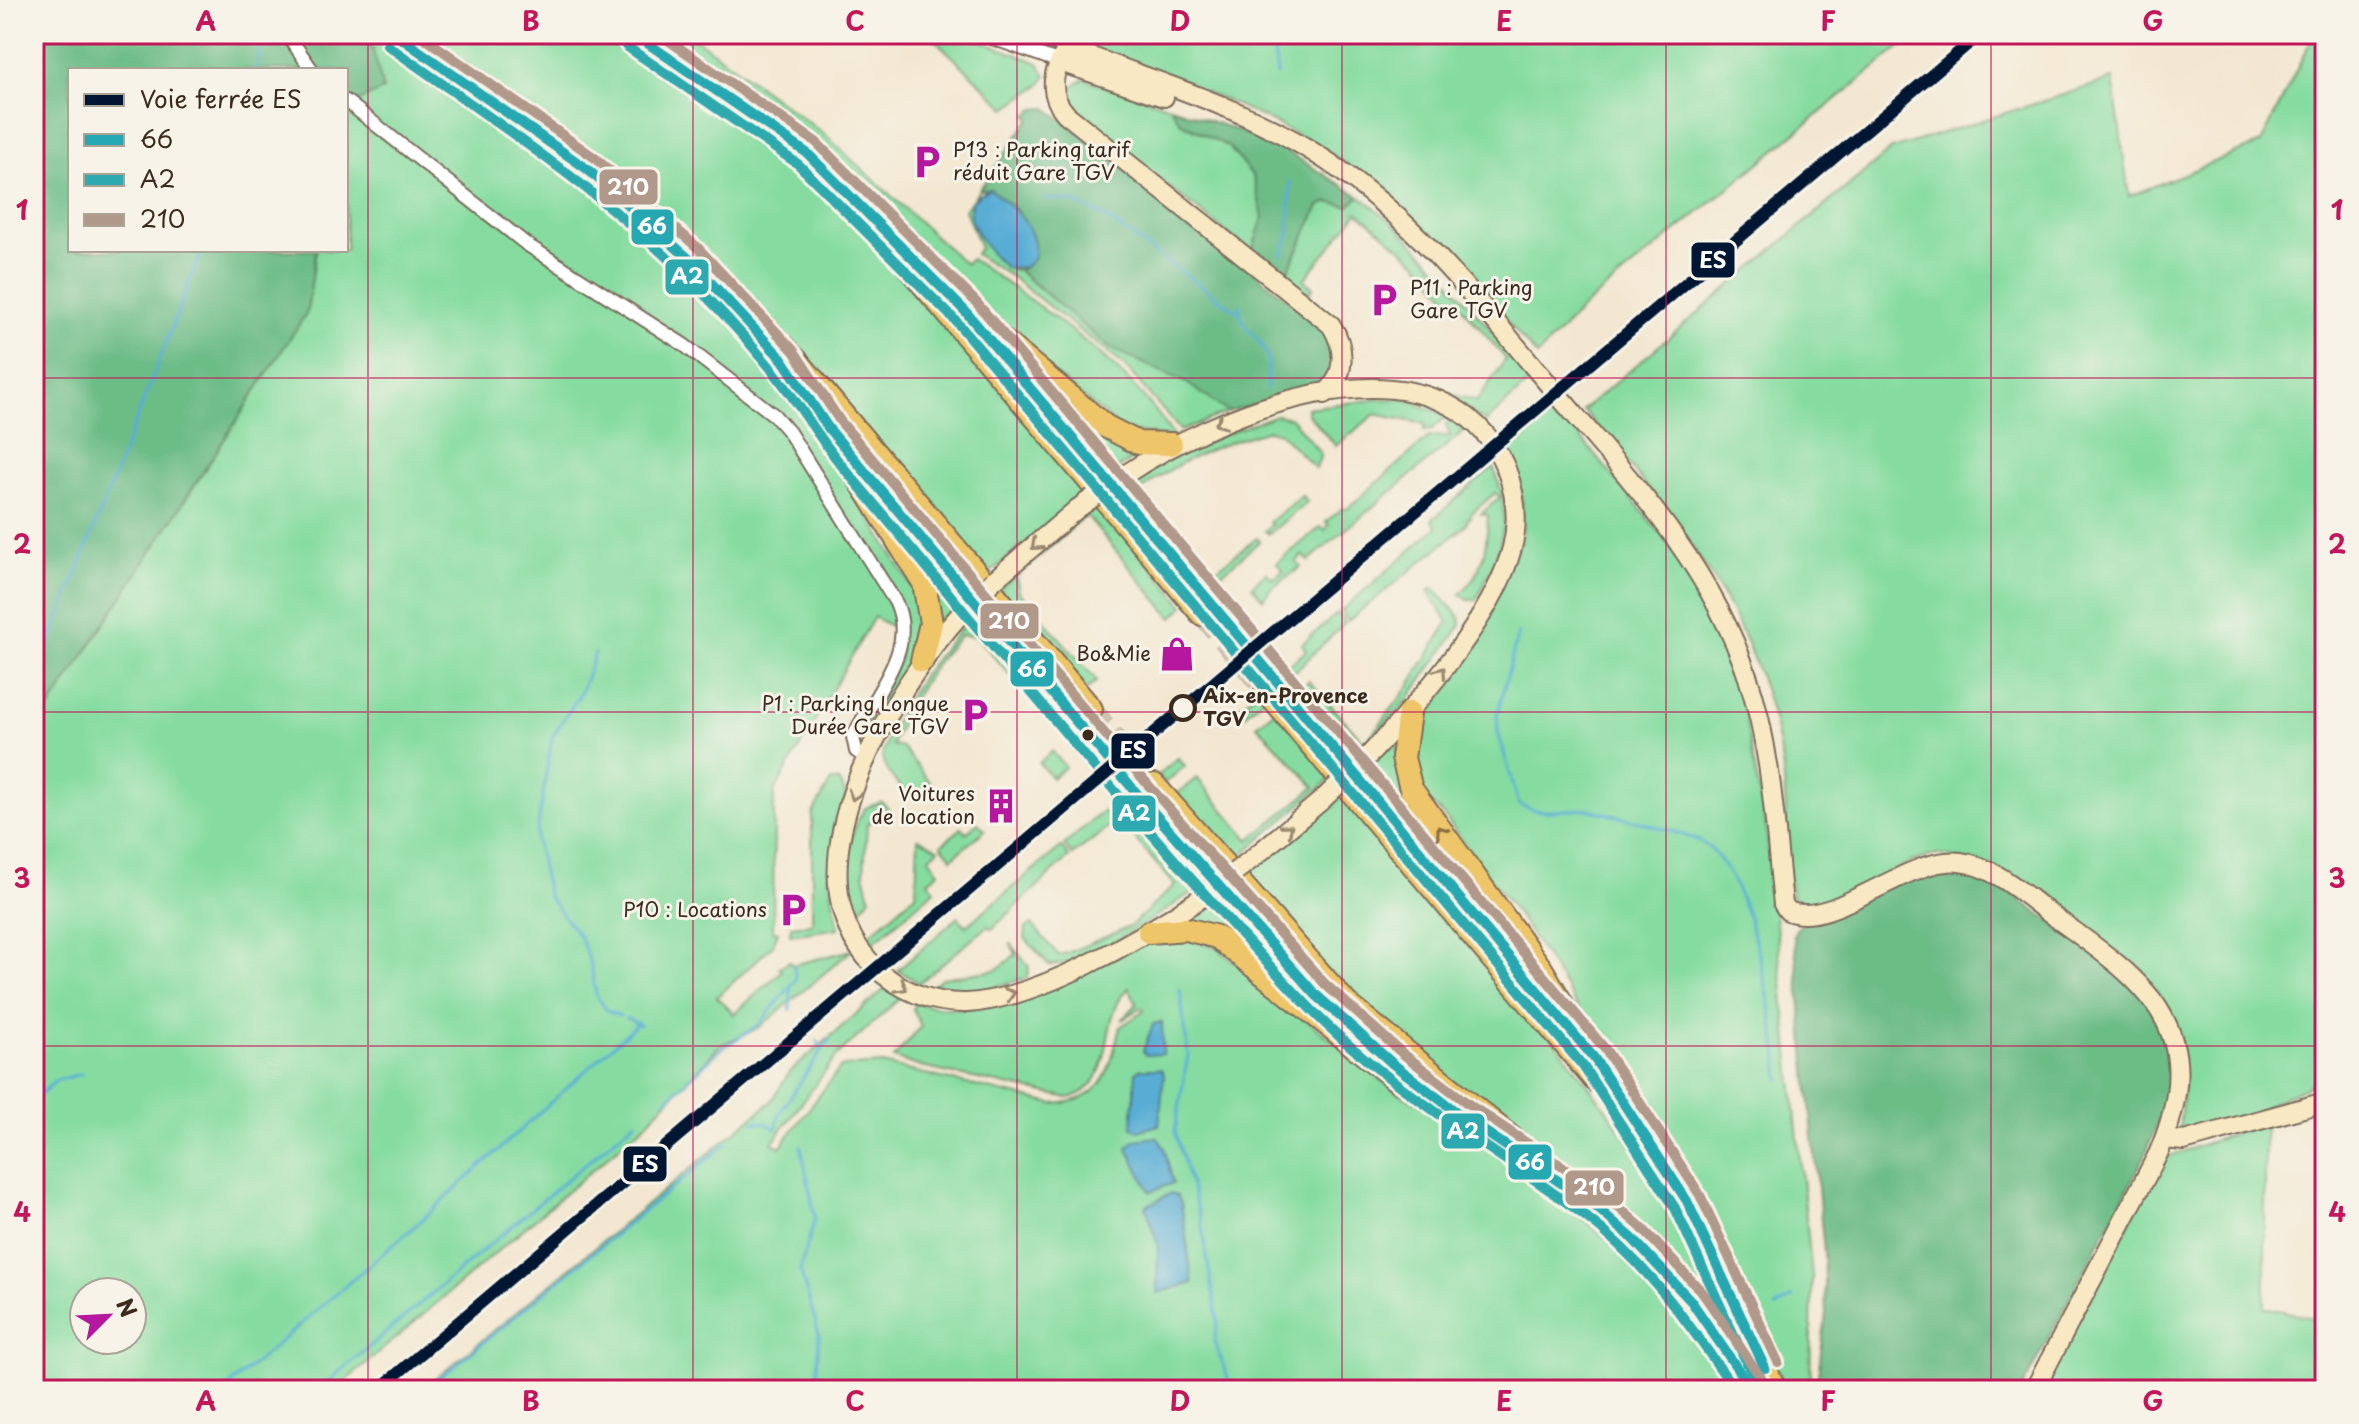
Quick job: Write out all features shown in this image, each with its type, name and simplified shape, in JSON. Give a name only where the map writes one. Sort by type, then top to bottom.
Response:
[{"type":"highway","points":[[395,34],[646,212],[747,306],[1091,709]]},
{"type":"highway","points":[[634,34],[807,153],[965,311],[1084,411],[1131,441],[1171,444]]},
{"type":"highway","points":[[674,61],[774,135],[856,211],[905,263],[1202,614]]},
{"type":"highway","points":[[587,169],[688,258],[783,360],[803,389],[924,583],[931,623],[922,661]]},
{"type":"highway","points":[[1266,691],[1608,1097],[1660,1169],[1727,1290]]},
{"type":"highway","points":[[1409,713],[1403,758],[1411,789],[1542,970],[1668,1168],[1775,1390]]},
{"type":"highway","points":[[1154,785],[1346,1003],[1632,1238],[1691,1301],[1752,1390]]},
{"type":"highway","points":[[1149,932],[1195,930],[1224,942],[1388,1074],[1486,1130],[1594,1205]]},
{"type":"street","points":[[287,34],[311,68]]},
{"type":"street","points":[[981,34],[1065,58],[1257,130],[1330,163],[1371,192],[1415,230],[1587,430],[1682,546],[1700,573],[1733,637],[1757,709],[1783,904],[1788,911],[1798,914],[1827,908],[1934,862],[1965,862],[1992,872],[2121,964],[2159,1008],[2174,1044],[2178,1080],[2164,1139],[2034,1390]]},
{"type":"street","points":[[1031,34],[1065,58]]},
{"type":"street","points":[[1065,58],[1060,89],[1061,108],[1327,320],[1338,337],[1342,363],[1352,380],[1366,389]]},
{"type":"street","points":[[348,103],[526,244],[741,386],[789,432],[896,603],[905,625],[897,656],[853,737],[853,747],[866,758]]},
{"type":"street","points":[[1325,394],[1338,380],[1342,363]]},
{"type":"street","points":[[1366,389],[1414,391],[1453,408],[1475,424],[1497,450],[1513,493],[1514,534],[1504,570],[1442,671],[1409,713],[1322,800],[1198,900],[1149,932],[1016,993],[966,1003],[933,999],[904,988],[881,973],[858,947],[845,921],[838,896],[838,860],[866,758],[922,661],[965,609],[994,580],[1077,509],[1171,444],[1257,410],[1325,394],[1366,389]]},
{"type":"street","points":[[2164,1139],[2184,1141],[2325,1102]]},
{"type":"green space","points":[[34,34],[349,34],[372,46],[383,90],[348,106],[348,68],[68,68],[68,252],[316,252],[307,312],[34,732]]},
{"type":"green space","points":[[349,34],[376,34],[622,211],[720,303],[803,409],[906,577],[919,606],[922,625],[916,653],[902,683],[869,739],[860,743],[857,740],[900,658],[900,631],[874,617],[774,792],[773,931],[778,932],[773,945],[717,997],[734,1014],[782,971],[779,967],[790,961],[793,965],[852,950],[759,1028],[720,1045],[646,1124],[335,1390],[34,1390],[34,732],[307,312],[316,252],[348,252],[348,102],[372,46]]},
{"type":"green space","points":[[410,34],[615,34],[748,126],[800,169],[864,231],[1087,490],[987,575],[629,186]]},
{"type":"green space","points":[[656,34],[689,34],[824,134],[965,264],[971,259],[998,277],[1110,363],[1135,387],[1175,439],[1122,429],[958,295],[826,159],[785,125]]},
{"type":"green space","points":[[929,34],[963,34],[1039,63],[1046,77],[1040,85],[1006,108]]},
{"type":"green space","points":[[1052,34],[1916,34],[1581,309],[1537,356],[1428,232],[1387,194],[1350,166],[1311,142],[1227,101]]},
{"type":"green space","points":[[2314,34],[2325,34],[2325,1078],[2265,1106],[2265,1307],[2325,1321],[2325,1390],[2039,1390],[2164,1158],[2247,1129],[2186,1135],[2179,1132],[2184,1078],[2179,1039],[2166,1004],[2140,969],[1996,868],[1937,854],[1908,863],[1878,881],[1822,904],[1801,907],[1794,902],[1788,871],[1782,762],[1770,708],[1754,659],[1709,571],[1651,491],[1583,410],[1892,149],[2113,79],[2129,196],[2261,143]]},
{"type":"green space","points":[[1084,79],[1171,107],[1180,122],[1229,147],[1253,176],[1263,217],[1252,252],[1078,116],[1071,97],[1072,87]]},
{"type":"green space","points":[[1171,107],[1273,143],[1359,196],[1349,206],[1328,202],[1319,206],[1285,277],[1252,252],[1263,217],[1253,176],[1229,147],[1180,122]]},
{"type":"green space","points":[[1047,108],[1320,325],[1330,340],[1333,354],[1327,386],[1228,412],[1187,383],[1110,348],[1018,270],[1025,267],[1033,238],[1016,210],[990,189],[979,190],[1030,118],[1027,115],[1035,109]]},
{"type":"green space","points":[[979,190],[973,203],[1006,268],[1018,270],[1110,348],[1187,383],[1228,412],[1181,431],[1125,366],[1013,278],[975,254],[980,248],[965,210]]},
{"type":"green space","points":[[1360,196],[1430,260],[1532,380],[1486,422],[1441,392],[1477,401],[1506,359],[1463,308],[1459,310],[1416,261],[1358,212],[1304,280],[1313,288],[1309,294],[1285,277],[1319,206],[1328,202],[1349,206]]},
{"type":"green space","points":[[1013,359],[1146,450],[1110,474]]},
{"type":"green space","points":[[1380,399],[1408,400],[1447,416],[1432,429],[1424,430],[1425,424],[1375,414],[1336,446],[1307,413],[1307,408]]},
{"type":"green space","points":[[1557,409],[1674,550],[1722,629],[1749,710],[1746,722],[1766,827],[1812,1276],[1810,1390],[1788,1390],[1624,1085],[1522,921],[1444,816],[1423,794],[1410,752],[1413,728],[1423,708],[1522,540],[1521,495],[1517,473],[1508,452]]},
{"type":"green space","points":[[1276,415],[1291,418],[1321,454],[1316,469],[1280,433],[1269,430],[1202,454],[1170,470],[1141,490],[1144,496],[1140,500],[1192,561],[1186,565],[1123,489],[1179,451]]},
{"type":"green space","points":[[1451,419],[1465,430],[1308,561],[1303,555],[1296,562],[1301,567],[1271,588],[1263,599],[1252,586],[1266,572],[1273,579],[1283,571],[1277,563],[1321,527],[1325,530],[1329,525],[1326,522],[1343,508],[1347,509],[1429,437],[1450,436],[1446,424]]},
{"type":"green space","points":[[857,464],[965,596],[939,624]]},
{"type":"green space","points":[[1493,467],[1503,502],[1502,535],[1492,567],[1476,600],[1468,600],[1460,594],[1474,577],[1483,558],[1488,515],[1481,514],[1500,497],[1495,493],[1471,514],[1464,527],[1348,621],[1341,611],[1437,527],[1432,520]]},
{"type":"green space","points":[[1302,496],[1307,502],[1269,534],[1265,531],[1272,525],[1269,522]]},
{"type":"green space","points":[[1100,505],[1184,606],[1172,618],[1087,516],[1073,525]]},
{"type":"green space","points":[[1070,527],[1016,577],[1019,592],[1097,681],[1086,690],[1000,589]]},
{"type":"green space","points":[[1257,538],[1260,541],[1220,575],[1215,570]]},
{"type":"green space","points":[[1433,588],[1460,617],[1461,625],[1407,701],[1354,757],[1298,691],[1309,681],[1365,743],[1408,688],[1448,622],[1428,591]]},
{"type":"green space","points":[[978,611],[1058,712],[1050,720],[976,636],[961,635],[921,686],[892,745],[902,747],[932,785],[916,798],[894,780],[882,755],[899,715],[921,677]]},
{"type":"green space","points":[[1338,613],[1345,623],[1287,679],[1280,672],[1306,651],[1302,644]]},
{"type":"green space","points":[[1258,691],[1264,698],[1241,718],[1235,710]]},
{"type":"green space","points":[[1275,710],[1332,778],[1232,863],[1175,795],[1197,778],[1249,840],[1315,787],[1257,725]]},
{"type":"green space","points":[[1396,739],[1397,751],[1540,983],[1364,773]]},
{"type":"green space","points":[[1052,751],[1065,767],[1052,778],[1039,763]]},
{"type":"green space","points":[[1178,758],[1185,766],[1165,783],[1158,775]]},
{"type":"green space","points":[[831,781],[839,781],[846,795],[829,879],[839,928],[790,935],[791,926],[812,924],[812,815]]},
{"type":"green space","points":[[1344,793],[1493,966],[1589,1086],[1634,1148],[1674,1213],[1709,1279],[1693,1288],[1659,1250],[1583,1182],[1382,1024],[1328,971],[1244,877]]},
{"type":"green space","points":[[1135,795],[1141,803],[1072,855],[1064,845],[1103,811],[1109,817]]},
{"type":"green space","points":[[882,802],[890,811],[867,824],[864,873],[870,897],[856,916],[846,876],[849,847],[865,808]]},
{"type":"green space","points":[[1152,815],[1208,881],[1107,945],[1064,963],[1049,965],[1025,938],[1026,928],[1032,924],[1058,955],[1068,953],[1131,926],[1175,885],[1130,833]]},
{"type":"green space","points":[[978,823],[985,830],[952,858],[941,845],[962,828],[966,833]]},
{"type":"green space","points":[[918,838],[939,849],[929,858],[939,872],[928,881],[935,890],[872,943],[867,937],[916,894]]},
{"type":"green space","points":[[1061,847],[1069,857],[992,929],[988,926],[919,983],[898,970],[958,917],[966,926]]},
{"type":"green space","points":[[1939,865],[1988,876],[2132,983],[2150,1005],[2170,1055],[2168,1096],[2144,1158],[2021,1390],[1816,1390],[1826,1315],[1824,1252],[1794,935],[1796,929],[1807,921]]},
{"type":"green space","points":[[1219,896],[1324,1009],[1179,923]]},
{"type":"green space","points":[[1170,934],[1216,947],[1396,1092],[1477,1132],[1529,1170],[1625,1256],[1669,1303],[1735,1390],[1632,1390],[1613,1377],[1594,1377],[1585,1390],[422,1390],[771,1102],[789,1073],[887,987],[901,997],[836,1057],[772,1143],[780,1147],[841,1067],[882,1064],[1053,1104],[1084,1097],[1095,1090],[1108,1070],[1120,1027],[1144,1011],[1141,1007],[1122,1020],[1137,1004],[1129,988],[1113,1016],[1096,1078],[1085,1090],[1069,1098],[921,1067],[894,1058],[921,1026],[913,1009],[915,1003],[952,1008],[985,1007],[1017,1000],[1047,990]]},
{"type":"green space","points":[[1010,943],[1029,967],[1027,978],[967,994],[930,989],[942,978],[996,970],[1016,955]]},
{"type":"water","points":[[990,189],[1015,210],[1028,227],[1034,258],[1025,267],[1006,268],[974,227],[970,216],[971,205],[977,196]]},
{"type":"water","points":[[1162,1022],[1163,1054],[1146,1055],[1143,1051],[1153,1024]]},
{"type":"water","points":[[1140,1069],[1161,1069],[1164,1076],[1159,1125],[1138,1131],[1132,1127],[1136,1072]]},
{"type":"water","points":[[1157,1137],[1164,1147],[1173,1183],[1150,1192],[1127,1147],[1136,1140]]},
{"type":"water","points":[[1171,1193],[1177,1195],[1181,1203],[1193,1283],[1157,1293],[1158,1246],[1146,1206]]},
{"type":"water","points":[[1603,1374],[1632,1390],[1585,1390],[1594,1377]]},
{"type":"waterway","points":[[256,68],[263,34]]},
{"type":"waterway","points":[[1272,34],[1277,75]]},
{"type":"waterway","points":[[1282,255],[1289,236],[1290,182]]},
{"type":"waterway","points":[[1045,199],[1071,201],[1102,215],[1239,313]]},
{"type":"waterway","points":[[34,683],[201,252]]},
{"type":"waterway","points":[[1240,306],[1242,319],[1267,356],[1267,389]]},
{"type":"waterway","points":[[1518,633],[1497,715],[1498,732],[1519,804],[1539,811],[1596,811],[1650,825],[1701,842],[1719,858],[1734,884],[1758,951],[1773,1023],[1780,1079]]},
{"type":"waterway","points":[[595,653],[580,694],[552,737],[536,839],[548,896],[580,937],[591,966],[596,995],[607,1011],[620,1016]]},
{"type":"waterway","points":[[34,703],[42,741],[34,792]]},
{"type":"waterway","points":[[666,1101],[721,1049],[759,1025],[796,979],[794,967]]},
{"type":"waterway","points":[[790,1010],[791,989]]},
{"type":"waterway","points":[[1180,989],[1188,1055],[1175,1131],[1201,1221],[1218,1322],[1214,1340],[1232,1390]]},
{"type":"waterway","points":[[626,1018],[640,1025]]},
{"type":"waterway","points":[[224,1390],[416,1225],[638,1023]]},
{"type":"waterway","points":[[822,1050],[830,1040]]},
{"type":"waterway","points":[[754,1122],[766,1123],[776,1129],[779,1114],[822,1050],[817,1041]]},
{"type":"waterway","points":[[34,1099],[57,1080],[81,1074]]},
{"type":"waterway","points":[[318,1390],[636,1121]]},
{"type":"waterway","points":[[425,1390],[727,1143]]},
{"type":"waterway","points":[[801,1146],[815,1218],[800,1270],[819,1334],[816,1390]]},
{"type":"waterway","points":[[1775,1308],[1793,1297]]},
{"type":"tunnel","points":[[1202,614],[1266,691]]},
{"type":"tunnel","points":[[1091,709],[1154,785]]},
{"type":"rail line","name":"ES","points":[[378,1390],[1980,34]]},
{"type":"transit line","name":"66","points":[[395,34],[587,169],[688,258],[783,360],[829,429],[1139,796],[1315,994],[1393,1064],[1463,1117],[1594,1205],[1632,1238],[1691,1301],[1752,1390]]},
{"type":"transit line","name":"210","points":[[419,34],[595,158],[698,248],[794,351],[840,421],[1150,787],[1325,984],[1402,1053],[1471,1106],[1602,1193],[1641,1227],[1702,1292],[1764,1382]]},
{"type":"transit line","name":"66","points":[[634,34],[807,153],[965,311],[1594,1058],[1687,1201],[1765,1368]]},
{"type":"transit line","name":"210","points":[[659,34],[816,142],[976,302],[1605,1049],[1700,1195],[1778,1362]]},
{"type":"transit line","name":"A2","points":[[387,45],[573,178],[609,206],[689,279],[769,366],[843,467],[1069,737],[1242,936],[1302,1000],[1367,1061],[1607,1234],[1667,1297],[1735,1390]]},
{"type":"transit line","name":"A2","points":[[626,46],[798,164],[955,320],[1583,1066],[1675,1208],[1752,1374]]},
{"type":"place","name":"P13 : Parking tarif réduit Gare TGV","points":[[927,162]]},
{"type":"place","name":"P11 : Parking Gare TGV","points":[[1384,300]]},
{"type":"place","name":"Bo&Mie","points":[[1177,654]]},
{"type":"place","name":"Aix-en-Provence TGV","points":[[1183,708]]},
{"type":"place","name":"P1 : Parking Longue Durée Gare TGV","points":[[975,715]]},
{"type":"place","name":"Voitures de location","points":[[1001,806]]},
{"type":"place","name":"P10 : Locations","points":[[793,910]]}]
